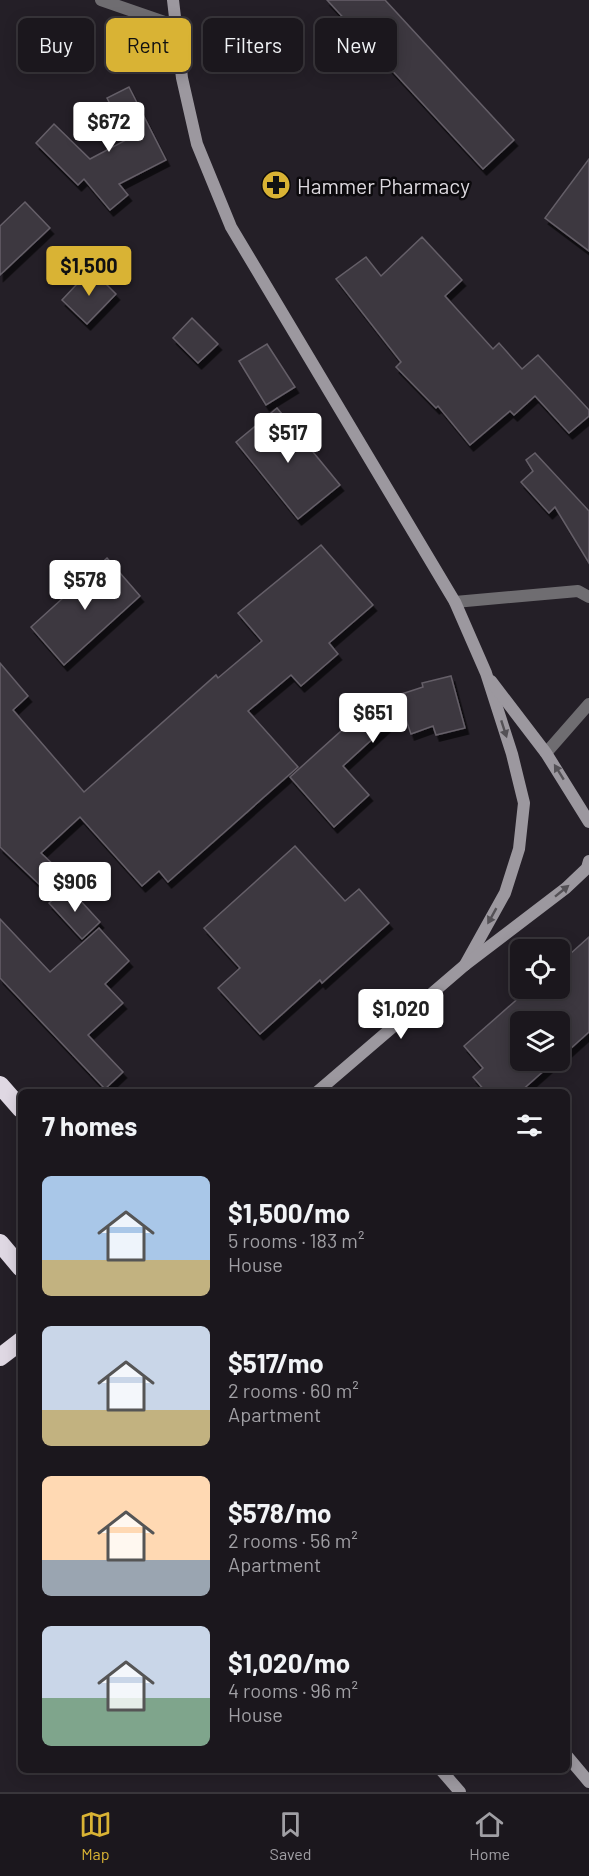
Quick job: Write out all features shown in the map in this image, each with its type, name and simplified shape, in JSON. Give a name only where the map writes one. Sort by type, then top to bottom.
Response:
[{"type":"highway","points":[[0,1085],[18,1106]]},
{"type":"highway","points":[[0,1243],[18,1264]]},
{"type":"highway","points":[[0,1358],[18,1343]]},
{"type":"main road","points":[[173,0],[175,18]]},
{"type":"main road","points":[[181,72],[197,144],[231,227],[455,602],[486,673],[512,754],[524,803],[519,849],[505,893],[465,965]]},
{"type":"main road","points":[[486,673],[546,753],[589,822]]},
{"type":"main road","points":[[320,1089],[465,965],[566,888],[587,868],[589,861]]},
{"type":"main road","points":[[570,1760],[589,1782]]},
{"type":"main road","points":[[444,1773],[460,1792]]},
{"type":"lane","points":[[101,0],[153,18]]},
{"type":"lane","points":[[455,602],[578,591],[589,597]]},
{"type":"lane","points":[[546,753],[589,704]]},
{"type":"building","points":[[327,0],[385,0],[514,140],[483,169],[393,72],[397,72],[397,18],[344,18]]},
{"type":"building","points":[[129,87],[166,160],[119,184],[128,195],[110,210],[84,179],[78,185],[36,143],[54,124],[90,159],[128,139],[107,98]]},
{"type":"building","points":[[589,159],[589,251],[545,218]]},
{"type":"building","points":[[25,202],[50,228],[0,275],[0,226]]},
{"type":"building","points":[[422,237],[462,280],[445,296],[493,349],[499,343],[522,369],[538,355],[589,410],[589,416],[569,433],[535,396],[514,415],[510,411],[470,445],[438,406],[436,408],[396,367],[401,362],[336,279],[366,257],[381,276]]},
{"type":"building","points":[[91,269],[116,294],[87,324],[62,300]]},
{"type":"building","points":[[192,318],[218,344],[198,363],[173,338]]},
{"type":"building","points":[[267,344],[295,387],[266,405],[239,361]]},
{"type":"building","points":[[277,408],[340,485],[298,519],[236,442]]},
{"type":"building","points":[[535,453],[589,511],[589,563],[555,507],[549,513],[521,482],[533,471],[526,460]]},
{"type":"building","points":[[321,545],[373,605],[329,643],[338,654],[301,686],[291,675],[248,711],[298,767],[168,882],[159,871],[142,886],[80,817],[41,853],[58,869],[42,887],[0,847],[0,663],[28,696],[13,710],[84,792],[216,675],[218,678],[262,641],[238,613]]},
{"type":"building","points":[[107,558],[140,596],[64,665],[31,627]]},
{"type":"building","points":[[451,676],[465,728],[436,735],[433,726],[411,734],[403,711],[343,766],[369,795],[334,827],[290,777],[371,704],[423,687],[422,683]]},
{"type":"building","points":[[295,846],[345,901],[359,889],[389,923],[260,1034],[218,988],[240,968],[204,928]]},
{"type":"building","points":[[68,887],[100,922],[82,939],[49,903]]},
{"type":"building","points":[[0,919],[50,972],[99,928],[129,961],[105,984],[123,1003],[88,1035],[123,1072],[105,1089],[0,978]]},
{"type":"building","points":[[589,937],[589,1032],[570,1049],[570,1011],[510,1011],[510,1071],[544,1071],[523,1089],[483,1089],[473,1077],[483,1068],[464,1046],[517,999],[570,999],[570,954]]},
{"type":"place","name":"Hammer Pharmacy","points":[[276,185]]}]
